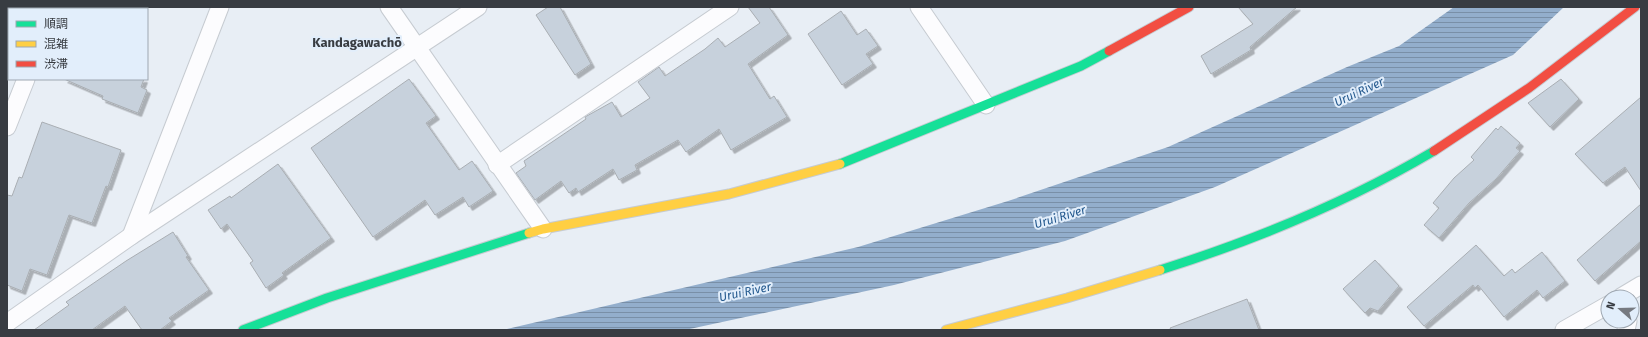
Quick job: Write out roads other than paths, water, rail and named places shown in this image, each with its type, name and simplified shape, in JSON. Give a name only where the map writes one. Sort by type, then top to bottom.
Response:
[{"type":"street","points":[[131,236],[220,7]]},
{"type":"street","points":[[389,7],[497,165],[543,229]]},
{"type":"street","points":[[7,324],[131,236],[478,7]]},
{"type":"street","points":[[497,165],[730,7]]},
{"type":"street","points":[[243,330],[328,298],[543,229],[729,194],[846,162],[1081,66],[1168,20],[1188,7]]},
{"type":"street","points":[[946,330],[1136,278],[1238,245],[1334,204],[1418,160],[1520,94],[1635,7]]},
{"type":"street","points":[[925,9],[986,104]]},
{"type":"street","points":[[7,127],[26,80]]},
{"type":"street","points":[[1564,330],[1600,310]]},
{"type":"water","name":"Urui River","points":[[1454,7],[1564,7],[1513,55],[1215,187],[1065,241],[894,285],[685,330],[503,330],[858,247],[1008,201],[1168,147],[1347,67],[1399,46]]},
{"type":"district","name":"Kandagawachō","points":[[357,42]]}]
